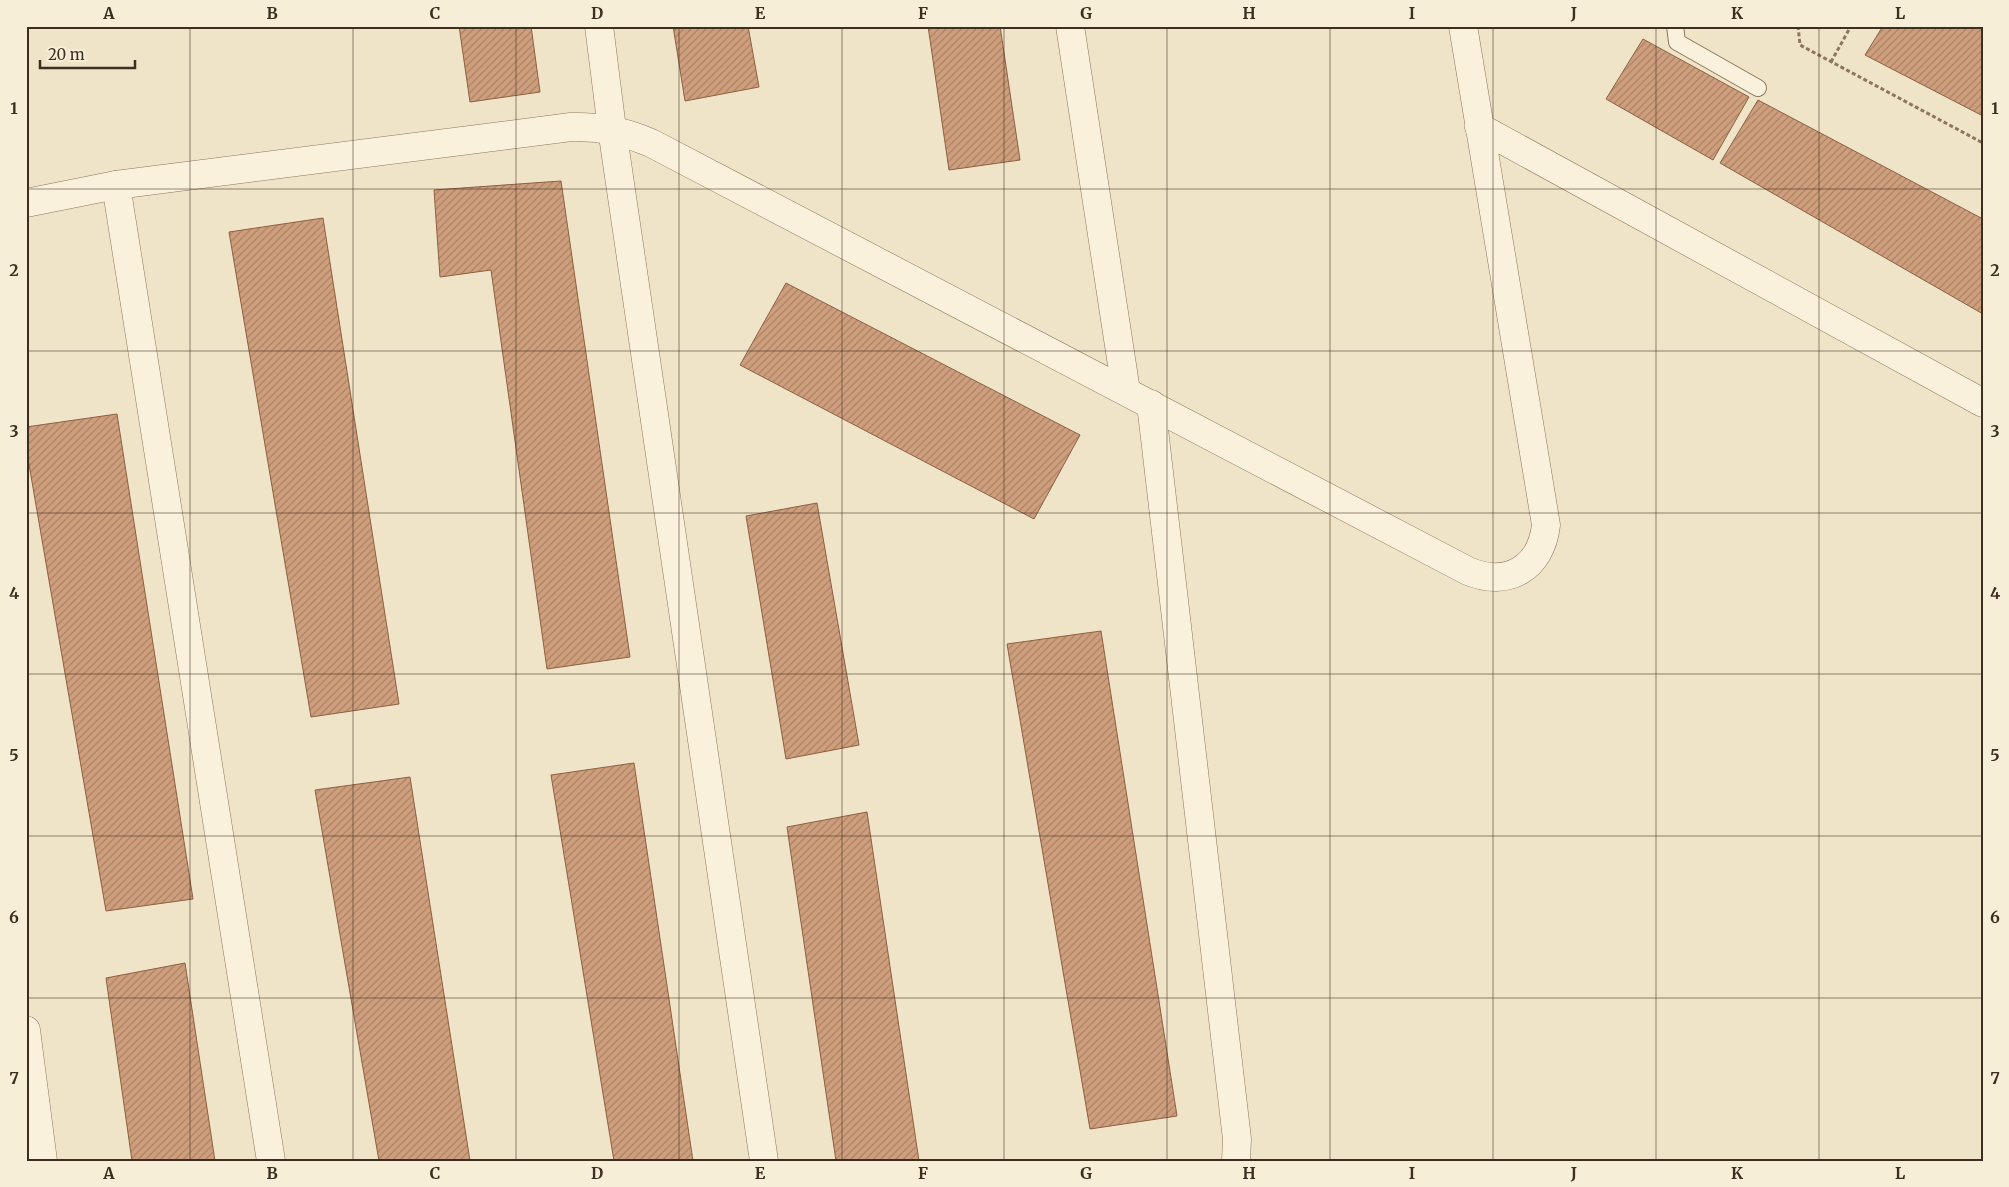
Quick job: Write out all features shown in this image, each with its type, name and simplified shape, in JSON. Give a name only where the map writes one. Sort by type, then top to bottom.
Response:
[{"type":"street","points":[[598,26],[764,1161]]},
{"type":"street","points":[[1070,26],[1126,391]]},
{"type":"street","points":[[26,203],[116,185],[571,127],[612,129],[632,134],[1480,576],[1494,578],[1508,576],[1531,562],[1542,545],[1546,525],[1463,26]]},
{"type":"street","points":[[1479,127],[1983,402]]},
{"type":"street","points":[[116,185],[271,1161]]},
{"type":"street","points":[[1151,404],[1237,1139],[1236,1161]]},
{"type":"street","points":[[26,1030],[43,1161]]},
{"type":"lane","points":[[1675,26],[1676,42],[1758,88]]},
{"type":"path","points":[[1798,26],[1800,45],[1983,142]]},
{"type":"path","points":[[1830,62],[1851,26]]},
{"type":"building","points":[[459,26],[531,26],[540,92],[470,102]]},
{"type":"building","points":[[673,26],[748,26],[759,87],[685,101]]},
{"type":"building","points":[[928,26],[1000,26],[1020,160],[949,170]]},
{"type":"building","points":[[1883,26],[1978,26],[1983,28],[1983,116],[1865,55]]},
{"type":"building","points":[[1643,39],[1749,97],[1713,160],[1606,99]]},
{"type":"building","points":[[1758,100],[1983,219],[1983,314],[1720,163]]},
{"type":"building","points":[[561,181],[630,657],[547,669],[491,270],[440,277],[434,190]]},
{"type":"building","points":[[323,218],[399,704],[311,717],[229,232]]},
{"type":"building","points":[[786,283],[1080,435],[1034,519],[740,365]]},
{"type":"building","points":[[117,414],[193,899],[106,911],[26,447],[26,427]]},
{"type":"building","points":[[817,503],[859,745],[786,759],[746,516]]},
{"type":"building","points":[[1101,631],[1177,1116],[1090,1129],[1007,644]]},
{"type":"building","points":[[634,763],[693,1161],[614,1161],[551,775]]},
{"type":"building","points":[[410,777],[470,1161],[379,1161],[315,790]]},
{"type":"building","points":[[867,812],[919,1161],[836,1161],[787,827]]},
{"type":"building","points":[[185,963],[215,1161],[132,1161],[106,978]]},
{"type":"building","points":[[26,1124],[33,1161],[26,1161]]}]
